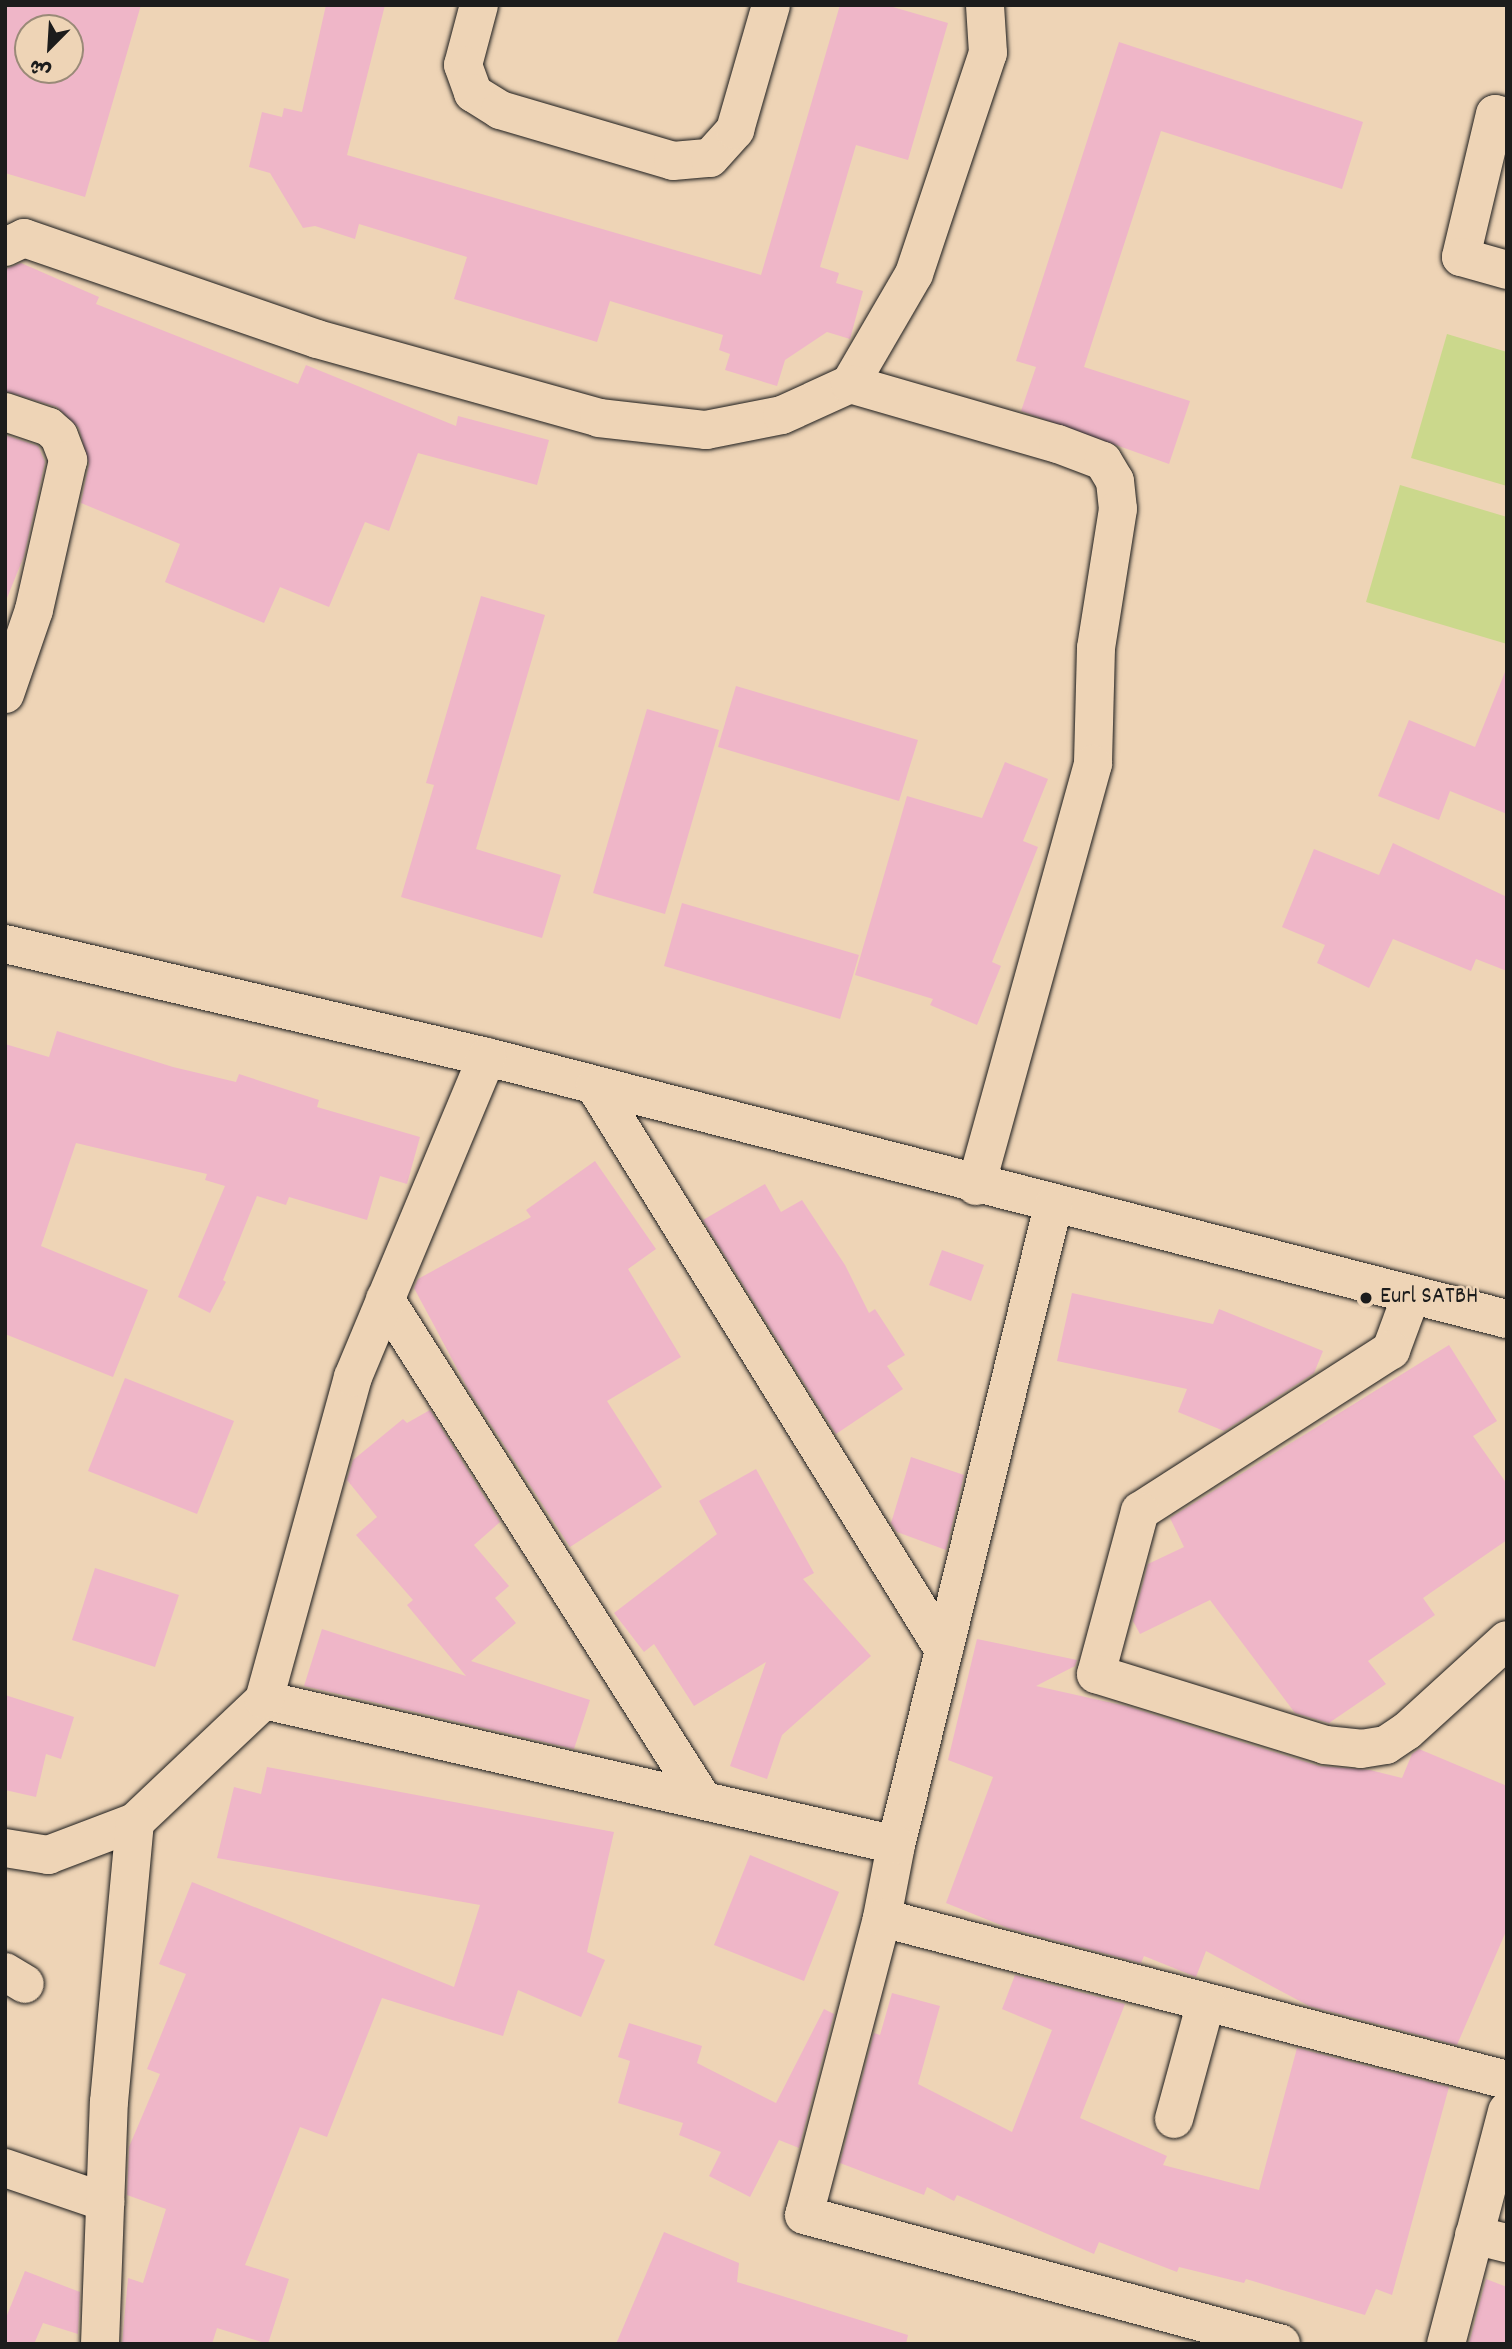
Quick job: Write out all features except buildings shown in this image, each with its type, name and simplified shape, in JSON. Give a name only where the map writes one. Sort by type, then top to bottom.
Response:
[{"type":"street","points":[[479,5],[463,65],[473,93],[500,110],[673,161],[710,158],[735,130],[771,5]]},
{"type":"street","points":[[5,247],[24,238],[317,340],[599,418],[706,430],[782,415],[850,384],[914,274],[988,53],[985,5]]},
{"type":"street","points":[[1507,117],[1495,114],[1461,257],[1507,270]]},
{"type":"street","points":[[850,384],[1058,444],[1103,461],[1115,481],[1118,509],[1096,648],[1093,764],[976,1186]]},
{"type":"street","points":[[5,412],[49,427],[59,436],[68,460],[20,605],[5,694]]},
{"type":"street","points":[[5,944],[487,1058],[1053,1206],[1507,1319]]},
{"type":"street","points":[[5,1848],[48,1856],[135,1822],[264,1700],[353,1377],[487,1058]]},
{"type":"street","points":[[596,1086],[944,1650]]},
{"type":"street","points":[[1053,1206],[895,1845],[882,1918],[804,2216],[1282,2344]]},
{"type":"street","points":[[1411,1296],[1391,1350],[1140,1511],[1096,1674],[1325,1745],[1360,1749],[1386,1745],[1407,1731],[1507,1640]]},
{"type":"street","points":[[385,1299],[703,1800]]},
{"type":"street","points":[[264,1700],[895,1845]]},
{"type":"street","points":[[100,2344],[109,2102],[135,1822]]},
{"type":"street","points":[[882,1918],[1507,2080]]},
{"type":"street","points":[[1174,2119],[1206,2002]]},
{"type":"street","points":[[1446,2344],[1491,2239],[1507,2111]]},
{"type":"street","points":[[5,2168],[105,2202]]},
{"type":"green space","points":[[1447,334],[1507,352],[1507,486],[1411,458]]},
{"type":"green space","points":[[1400,485],[1507,517],[1507,644],[1366,602]]},
{"type":"place","name":"Eurl SATBH","points":[[1366,1298]]}]
